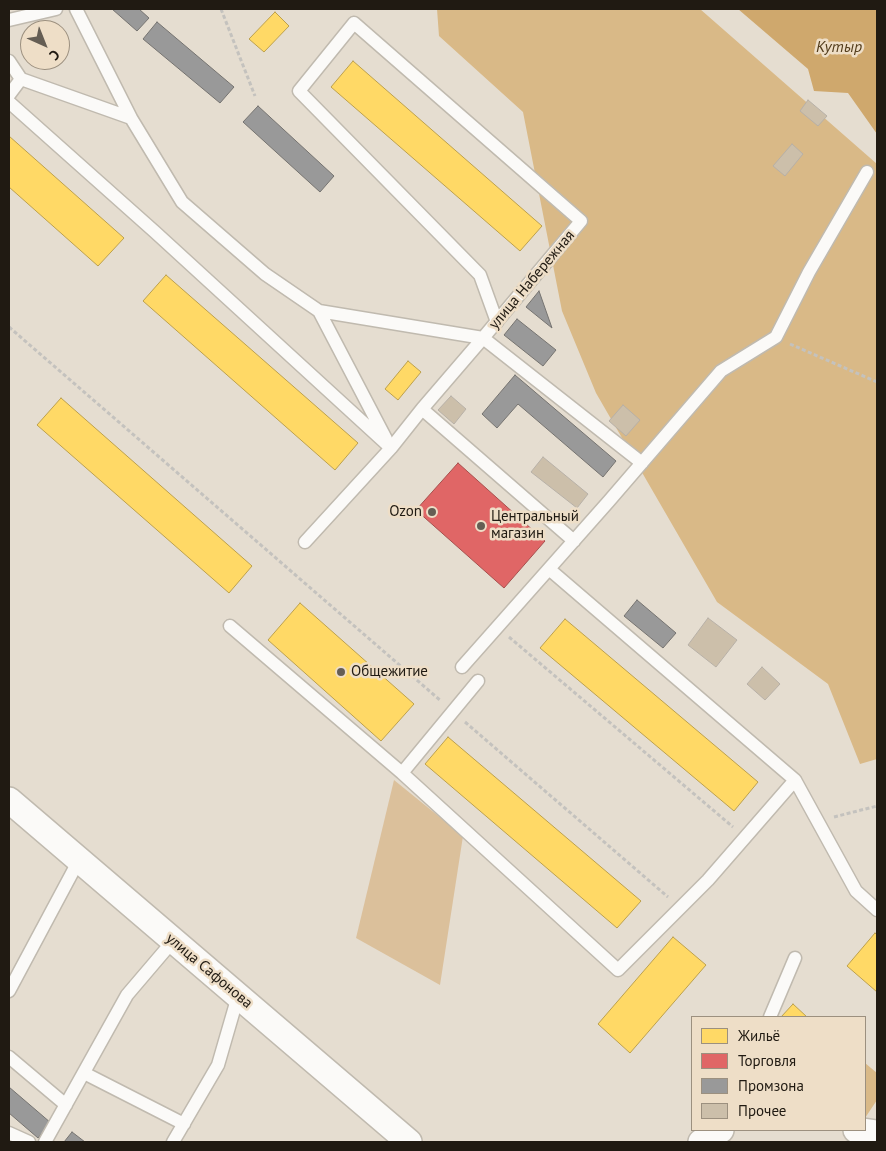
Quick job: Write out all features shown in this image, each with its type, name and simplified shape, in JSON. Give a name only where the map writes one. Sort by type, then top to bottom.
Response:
[{"type":"street","name":"улица Сафонова","points":[[9,800],[409,1142]]},
{"type":"street","points":[[701,1142],[719,1131]]},
{"type":"street","points":[[863,1131],[877,1133]]},
{"type":"lane","points":[[9,20],[56,9]]},
{"type":"lane","points":[[76,9],[131,118],[182,202],[264,274],[319,311],[483,338],[642,463]]},
{"type":"lane","name":"улица Набережная","points":[[305,542],[391,448],[422,409],[497,322],[581,221],[354,23],[299,91],[480,275],[497,322]]},
{"type":"lane","points":[[9,61],[21,79],[131,118]]},
{"type":"lane","points":[[9,95],[21,79]]},
{"type":"lane","points":[[9,102],[155,232],[391,448]]},
{"type":"lane","points":[[462,667],[721,371],[776,337],[808,272],[867,172]]},
{"type":"lane","points":[[319,311],[391,448]]},
{"type":"lane","points":[[422,409],[574,541]]},
{"type":"lane","points":[[548,569],[795,780],[856,891],[877,910]]},
{"type":"lane","points":[[230,626],[402,773],[618,970],[708,880],[795,780]]},
{"type":"lane","points":[[402,773],[478,681]]},
{"type":"lane","points":[[9,991],[79,860]]},
{"type":"lane","points":[[45,1142],[127,995],[173,941]]},
{"type":"lane","points":[[770,1016],[795,958]]},
{"type":"lane","points":[[173,1142],[218,1065],[238,996]]},
{"type":"lane","points":[[9,1057],[66,1105]]},
{"type":"lane","points":[[84,1073],[184,1124]]},
{"type":"lane","points":[[9,1133],[29,1142]]},
{"type":"path","points":[[221,9],[255,96]]},
{"type":"path","points":[[9,327],[680,908]]},
{"type":"path","points":[[776,337],[877,382]]},
{"type":"path","points":[[498,627],[745,838]]},
{"type":"path","points":[[818,822],[877,806]]},
{"type":"shaded area","points":[[437,9],[700,9],[877,164],[877,759],[860,764],[828,684],[717,602],[596,393],[562,311],[523,112],[439,36]]},
{"type":"shaded area","points":[[394,780],[463,836],[440,985],[356,938]]},
{"type":"shaded area","points":[[866,1064],[877,1073],[877,1100],[866,1116]]},
{"type":"water","name":"Кутыр","points":[[738,9],[877,9],[877,134],[848,93],[814,91],[808,69]]},
{"type":"building: Жильё","points":[[275,12],[289,26],[264,52],[249,39]]},
{"type":"building: Жильё","points":[[353,61],[542,226],[520,251],[331,87]]},
{"type":"building: Жильё","points":[[9,136],[124,238],[98,266],[9,187]]},
{"type":"building: Жильё","points":[[166,275],[358,443],[335,470],[143,301]]},
{"type":"building: Жильё","points":[[408,361],[421,372],[398,400],[385,389]]},
{"type":"building: Жильё","points":[[61,398],[252,566],[229,593],[37,425]]},
{"type":"building: Жильё","name":"Общежитие","points":[[300,603],[414,704],[381,741],[268,640]]},
{"type":"building: Жильё","points":[[565,619],[758,782],[734,811],[540,648]]},
{"type":"building: Жильё","points":[[448,737],[641,901],[617,928],[425,764]]},
{"type":"building: Жильё","points":[[875,933],[877,935],[877,992],[847,966]]},
{"type":"building: Жильё","points":[[673,937],[706,965],[630,1053],[598,1024]]},
{"type":"building: Жильё","points":[[793,1004],[806,1016],[782,1016]]},
{"type":"building: Торговля","name":"Центральный магазин","points":[[458,463],[545,541],[504,588],[416,510]]},
{"type":"building: Промзона","points":[[112,9],[139,9],[149,18],[137,31]]},
{"type":"building: Промзона","points":[[157,22],[234,87],[220,103],[143,39]]},
{"type":"building: Промзона","points":[[258,106],[334,176],[320,192],[243,122]]},
{"type":"building: Промзона","points":[[539,291],[552,328],[526,307]]},
{"type":"building: Промзона","points":[[517,319],[556,350],[543,366],[504,335]]},
{"type":"building: Промзона","points":[[515,375],[616,461],[603,477],[518,404],[497,428],[482,414]]},
{"type":"building: Промзона","points":[[637,600],[676,633],[663,648],[624,616]]},
{"type":"building: Промзона","points":[[9,1087],[51,1123],[38,1138],[9,1113]]},
{"type":"building: Промзона","points":[[72,1132],[85,1142],[64,1142]]},
{"type":"building: Прочее","points":[[808,100],[827,116],[818,126],[800,111]]},
{"type":"building: Прочее","points":[[792,144],[803,154],[785,176],[773,166]]},
{"type":"building: Прочее","points":[[451,396],[466,409],[454,424],[438,410]]},
{"type":"building: Прочее","points":[[623,405],[640,420],[626,436],[609,421]]},
{"type":"building: Прочее","points":[[543,457],[588,494],[577,508],[531,472]]},
{"type":"building: Прочее","points":[[708,618],[737,640],[716,667],[688,645]]},
{"type":"building: Прочее","points":[[762,667],[780,684],[765,700],[747,684]]},
{"type":"place","name":"Ozon","points":[[432,512]]},
{"type":"place","name":"Центральный магазин","points":[[481,526]]},
{"type":"place","name":"Общежитие","points":[[341,672]]}]
